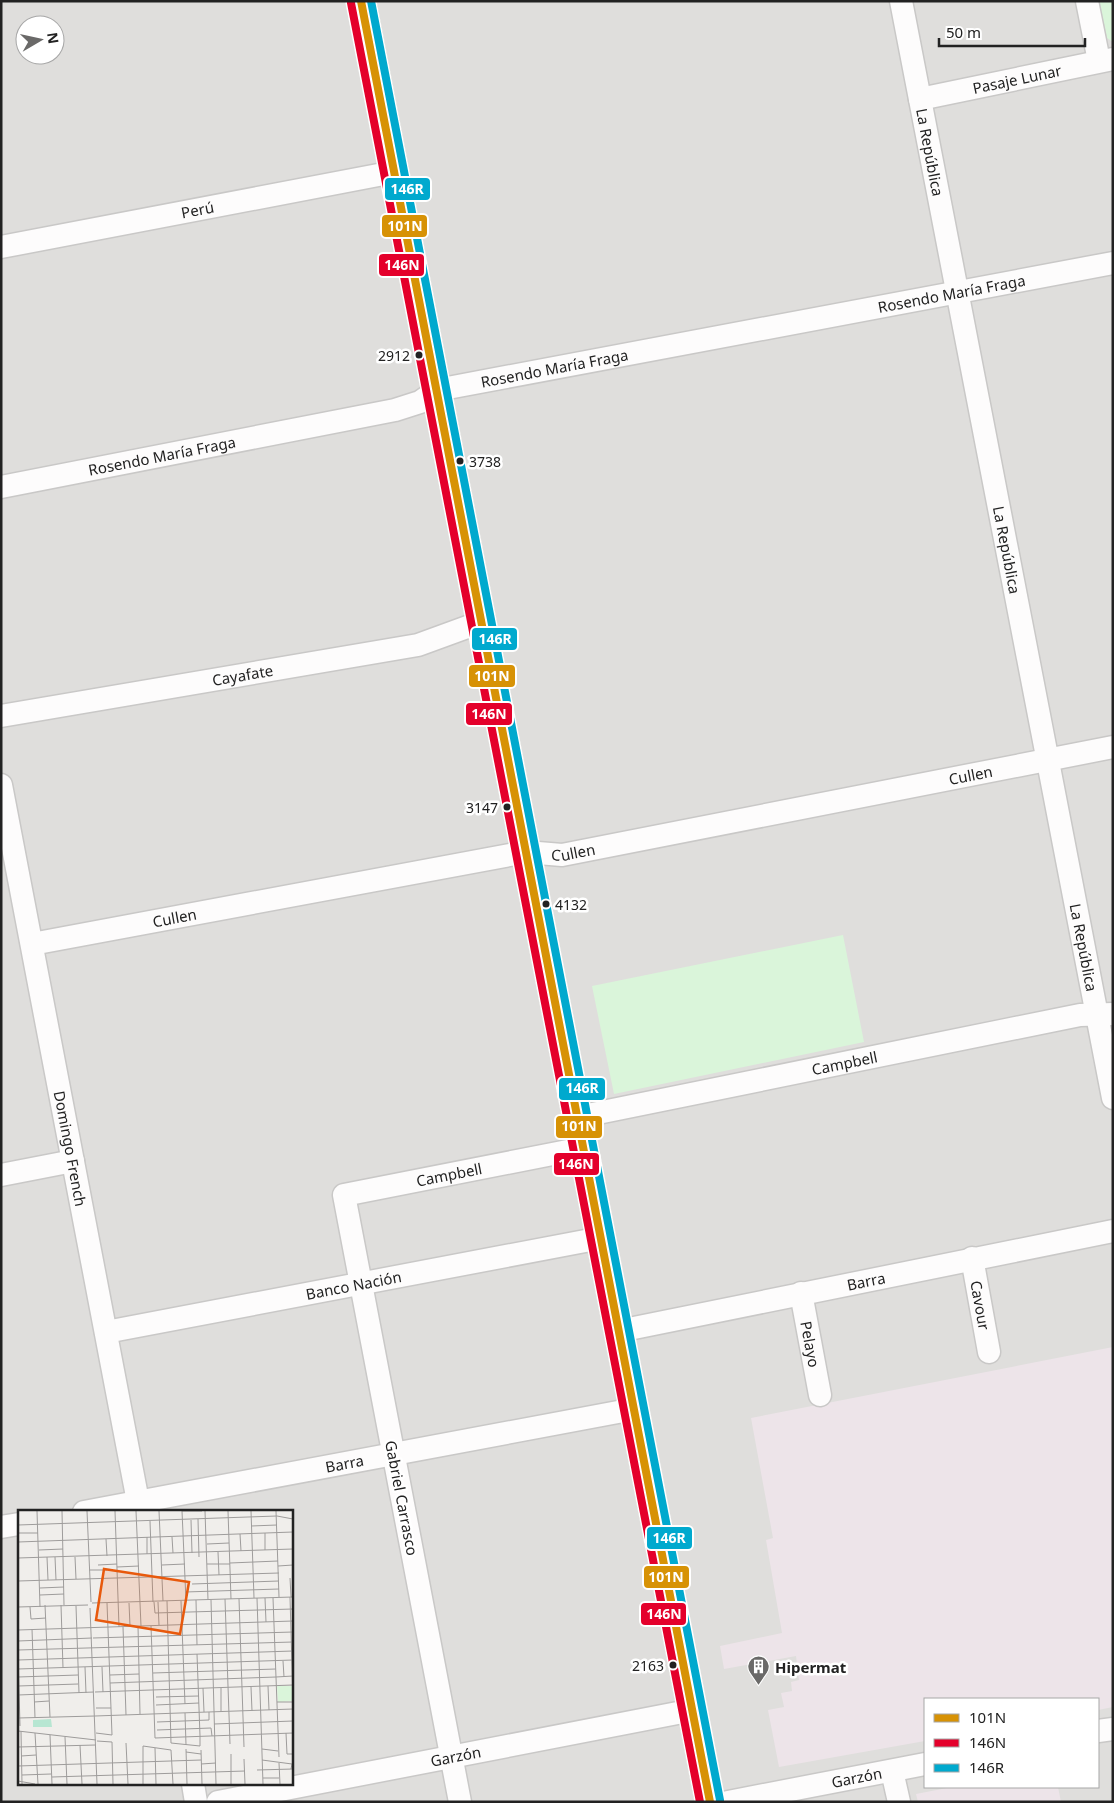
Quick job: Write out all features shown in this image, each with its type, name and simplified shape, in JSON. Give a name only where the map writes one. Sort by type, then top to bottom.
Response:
[{"type":"main road","points":[[361,1],[710,1802]]},
{"type":"street","name":"La República","points":[[901,1],[1048,761],[1105,1014],[1113,1098]]},
{"type":"street","points":[[1087,1],[1106,60]]},
{"type":"street","name":"Pasaje Lunar","points":[[920,99],[1106,60]]},
{"type":"street","name":"Perú","points":[[1,248],[394,172]]},
{"type":"street","name":"Rosendo María Fraga","points":[[1,487],[394,410],[420,402],[436,390],[1113,263]]},
{"type":"street","name":"Cayafate","points":[[1,716],[418,644],[481,622]]},
{"type":"street","name":"Cullen","points":[[32,944],[526,852],[562,855],[1113,747]]},
{"type":"street","name":"Domingo French","points":[[1,785],[11,886],[32,944],[139,1507]]},
{"type":"street","name":"Campbell","points":[[578,1117],[1080,1015],[1105,1014]]},
{"type":"street","name":"Campbell","points":[[344,1195],[583,1148]]},
{"type":"street","points":[[1,1175],[73,1162]]},
{"type":"street","name":"Gabriel Carrasco","points":[[344,1195],[460,1802]]},
{"type":"street","name":"Barra","points":[[619,1331],[1113,1230]]},
{"type":"street","name":"Banco Nación","points":[[106,1332],[361,1282],[601,1238]]},
{"type":"street","name":"Cavour","points":[[972,1258],[989,1352]]},
{"type":"street","name":"Pelayo","points":[[802,1293],[820,1394]]},
{"type":"street","name":"Barra","points":[[106,1510],[139,1507],[394,1454],[634,1409]]},
{"type":"street","points":[[1,1527],[18,1524]]},
{"type":"street","name":"Garzón","points":[[218,1802],[693,1710]]},
{"type":"street","points":[[1099,1732],[1113,1729]]},
{"type":"street","name":"Garzón","points":[[728,1802],[924,1764]]},
{"type":"street","points":[[892,1770],[899,1802]]},
{"type":"street","points":[[193,1786],[196,1802]]},
{"type":"shaded area","points":[[1,1],[1113,1],[1113,1802],[1,1802]]},
{"type":"shaded area","points":[[1113,1347],[1113,1707],[1099,1710],[1099,1698],[924,1698],[924,1741],[779,1767],[768,1710],[784,1707],[781,1693],[792,1691],[791,1682],[799,1680],[796,1656],[724,1669],[720,1646],[782,1633],[766,1540],[773,1538],[751,1418]]},
{"type":"shaded area","points":[[947,1788],[1058,1788],[1061,1802],[918,1802],[916,1794]]},
{"type":"green space","points":[[1099,1],[1113,1],[1113,42],[1107,38]]},
{"type":"green space","points":[[843,935],[864,1042],[614,1094],[592,986]]},
{"type":"transit line","name":"101N","points":[[361,1],[710,1802]]},
{"type":"transit line","name":"146R","points":[[371,1],[720,1800]]},
{"type":"transit line","name":"146N","points":[[351,3],[700,1802]]},
{"type":"place","name":"2912","points":[[419,355]]},
{"type":"place","name":"3738","points":[[460,461]]},
{"type":"place","name":"3147","points":[[507,807]]},
{"type":"place","name":"4132","points":[[546,904]]},
{"type":"place","name":"2163","points":[[673,1665]]},
{"type":"place","name":"Hipermat","points":[[759,1686]]}]
